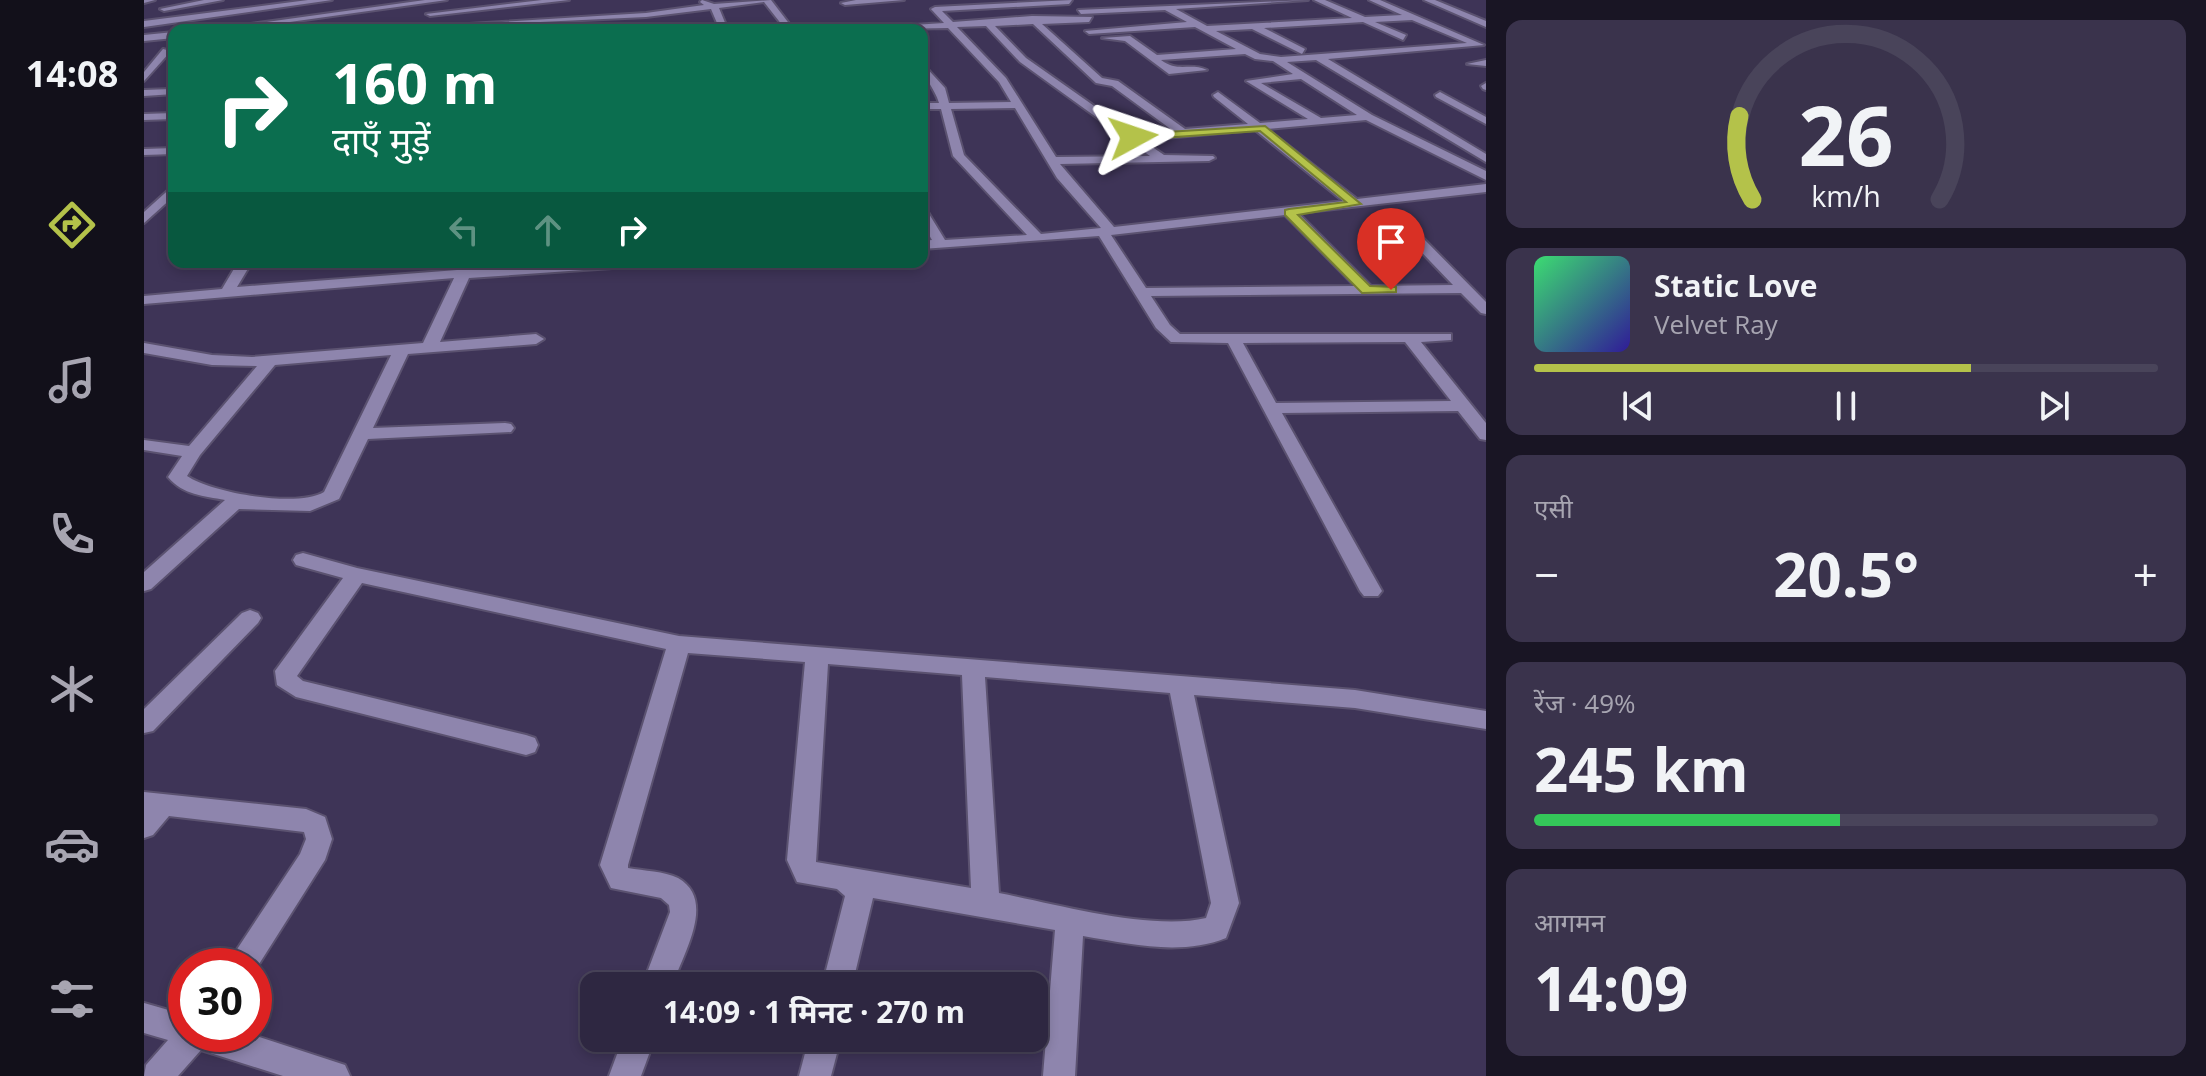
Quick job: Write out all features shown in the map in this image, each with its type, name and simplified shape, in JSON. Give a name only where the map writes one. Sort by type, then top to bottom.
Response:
[{"type":"street","points":[[144,1],[151,0]]},
{"type":"street","points":[[159,10],[219,0]]},
{"type":"street","points":[[144,24],[258,6],[328,0]]},
{"type":"street","points":[[287,24],[443,0]]},
{"type":"street","points":[[430,14],[565,0]]},
{"type":"street","points":[[702,0],[714,7],[721,24]]},
{"type":"street","points":[[555,24],[584,18],[669,13],[765,0],[785,24]]},
{"type":"street","points":[[843,2],[900,0]]},
{"type":"street","points":[[947,0],[956,6]]},
{"type":"street","points":[[1202,70],[1169,71],[1127,38],[1100,38],[1089,31],[1069,0],[935,9],[1003,80],[1053,161],[1107,232],[1171,337],[1182,340],[1446,337]]},
{"type":"street","points":[[1153,0],[1259,58],[1483,46]]},
{"type":"street","points":[[928,25],[1035,22],[1214,3],[1304,0]]},
{"type":"street","points":[[1318,0],[1403,37]]},
{"type":"street","points":[[1373,0],[1483,46]]},
{"type":"street","points":[[1428,0],[1486,24]]},
{"type":"street","points":[[1263,1],[1281,9]]},
{"type":"street","points":[[416,2],[438,24]]},
{"type":"street","points":[[843,2],[852,12]]},
{"type":"street","points":[[1009,3],[1035,22],[1099,81],[1115,83],[1183,133]]},
{"type":"street","points":[[1214,3],[1230,12]]},
{"type":"street","points":[[258,6],[273,24]]},
{"type":"street","points":[[584,18],[591,7]]},
{"type":"street","points":[[637,8],[646,15]]},
{"type":"street","points":[[669,13],[671,24]]},
{"type":"street","points":[[1295,16],[1332,35]]},
{"type":"street","points":[[613,17],[614,24]]},
{"type":"street","points":[[1089,31],[1309,24],[1414,17]]},
{"type":"street","points":[[1242,19],[1302,51]]},
{"type":"street","points":[[860,20],[864,24]]},
{"type":"street","points":[[989,24],[1023,60],[1162,159]]},
{"type":"street","points":[[144,38],[168,36]]},
{"type":"street","points":[[1225,40],[1275,38]]},
{"type":"street","points":[[1344,41],[1368,52]]},
{"type":"street","points":[[144,78],[165,51]]},
{"type":"street","points":[[1153,56],[1244,51]]},
{"type":"street","points":[[1316,56],[1486,159]]},
{"type":"street","points":[[1278,59],[1368,117],[1486,176]]},
{"type":"street","points":[[1472,64],[1486,63]]},
{"type":"street","points":[[928,73],[940,88],[959,156],[1038,239]]},
{"type":"street","points":[[1301,76],[1251,81],[1321,122]]},
{"type":"street","points":[[144,93],[168,92]]},
{"type":"street","points":[[1218,95],[1355,204]]},
{"type":"street","points":[[1440,95],[1486,121]]},
{"type":"street","points":[[928,106],[1020,105]]},
{"type":"street","points":[[144,117],[168,116]]},
{"type":"street","points":[[1133,137],[1368,117]]},
{"type":"street","points":[[144,152],[168,151]]},
{"type":"street","points":[[1053,161],[1209,158]]},
{"type":"street","points":[[928,245],[1107,232],[1486,188]]},
{"type":"street","points":[[1464,191],[1486,207]]},
{"type":"street","points":[[144,219],[168,195]]},
{"type":"street","points":[[1289,212],[1367,290]]},
{"type":"street","points":[[928,222],[941,244]]},
{"type":"street","points":[[1414,237],[1486,310]]},
{"type":"street","points":[[227,292],[241,268]]},
{"type":"street","points":[[144,300],[465,268],[429,348]]},
{"type":"street","points":[[1143,292],[1464,289]]},
{"type":"street","points":[[1410,338],[1486,435]]},
{"type":"street","points":[[144,348],[212,360],[270,361],[536,339]]},
{"type":"street","points":[[1233,339],[1371,591]]},
{"type":"street","points":[[270,361],[193,452],[177,477],[179,481],[192,488],[251,500],[307,506],[326,499],[332,495],[402,350]]},
{"type":"street","points":[[1273,408],[1463,406]]},
{"type":"street","points":[[360,434],[505,428]]},
{"type":"street","points":[[144,445],[193,452]]},
{"type":"street","points":[[144,584],[233,504],[251,500]]},
{"type":"street","points":[[303,560],[357,575],[679,644],[1355,699],[1486,720]]},
{"type":"street","points":[[357,575],[286,671],[285,679],[289,684],[526,745]]},
{"type":"street","points":[[144,724],[250,618]]},
{"type":"street","points":[[662,972],[684,912],[683,899],[668,887],[621,879],[614,865],[679,644]]},
{"type":"street","points":[[817,656],[801,860],[807,873],[1070,920],[1203,935],[1216,929],[1225,903],[1180,685]]},
{"type":"street","points":[[973,668],[986,903]]},
{"type":"street","points":[[150,812],[306,820],[316,825],[319,839],[311,860],[253,948]]},
{"type":"street","points":[[840,972],[859,898],[858,890],[850,882]]},
{"type":"street","points":[[1059,1076],[1070,920]]},
{"type":"street","points":[[144,1018],[168,1025]]},
{"type":"street","points":[[157,1076],[180,1052]]},
{"type":"street","points":[[256,1052],[334,1076]]},
{"type":"street","points":[[625,1076],[634,1052]]},
{"type":"street","points":[[815,1076],[821,1052]]},
{"type":"route","points":[[1133,137],[1262,128],[1355,204],[1289,212],[1367,290],[1391,290]]}]
